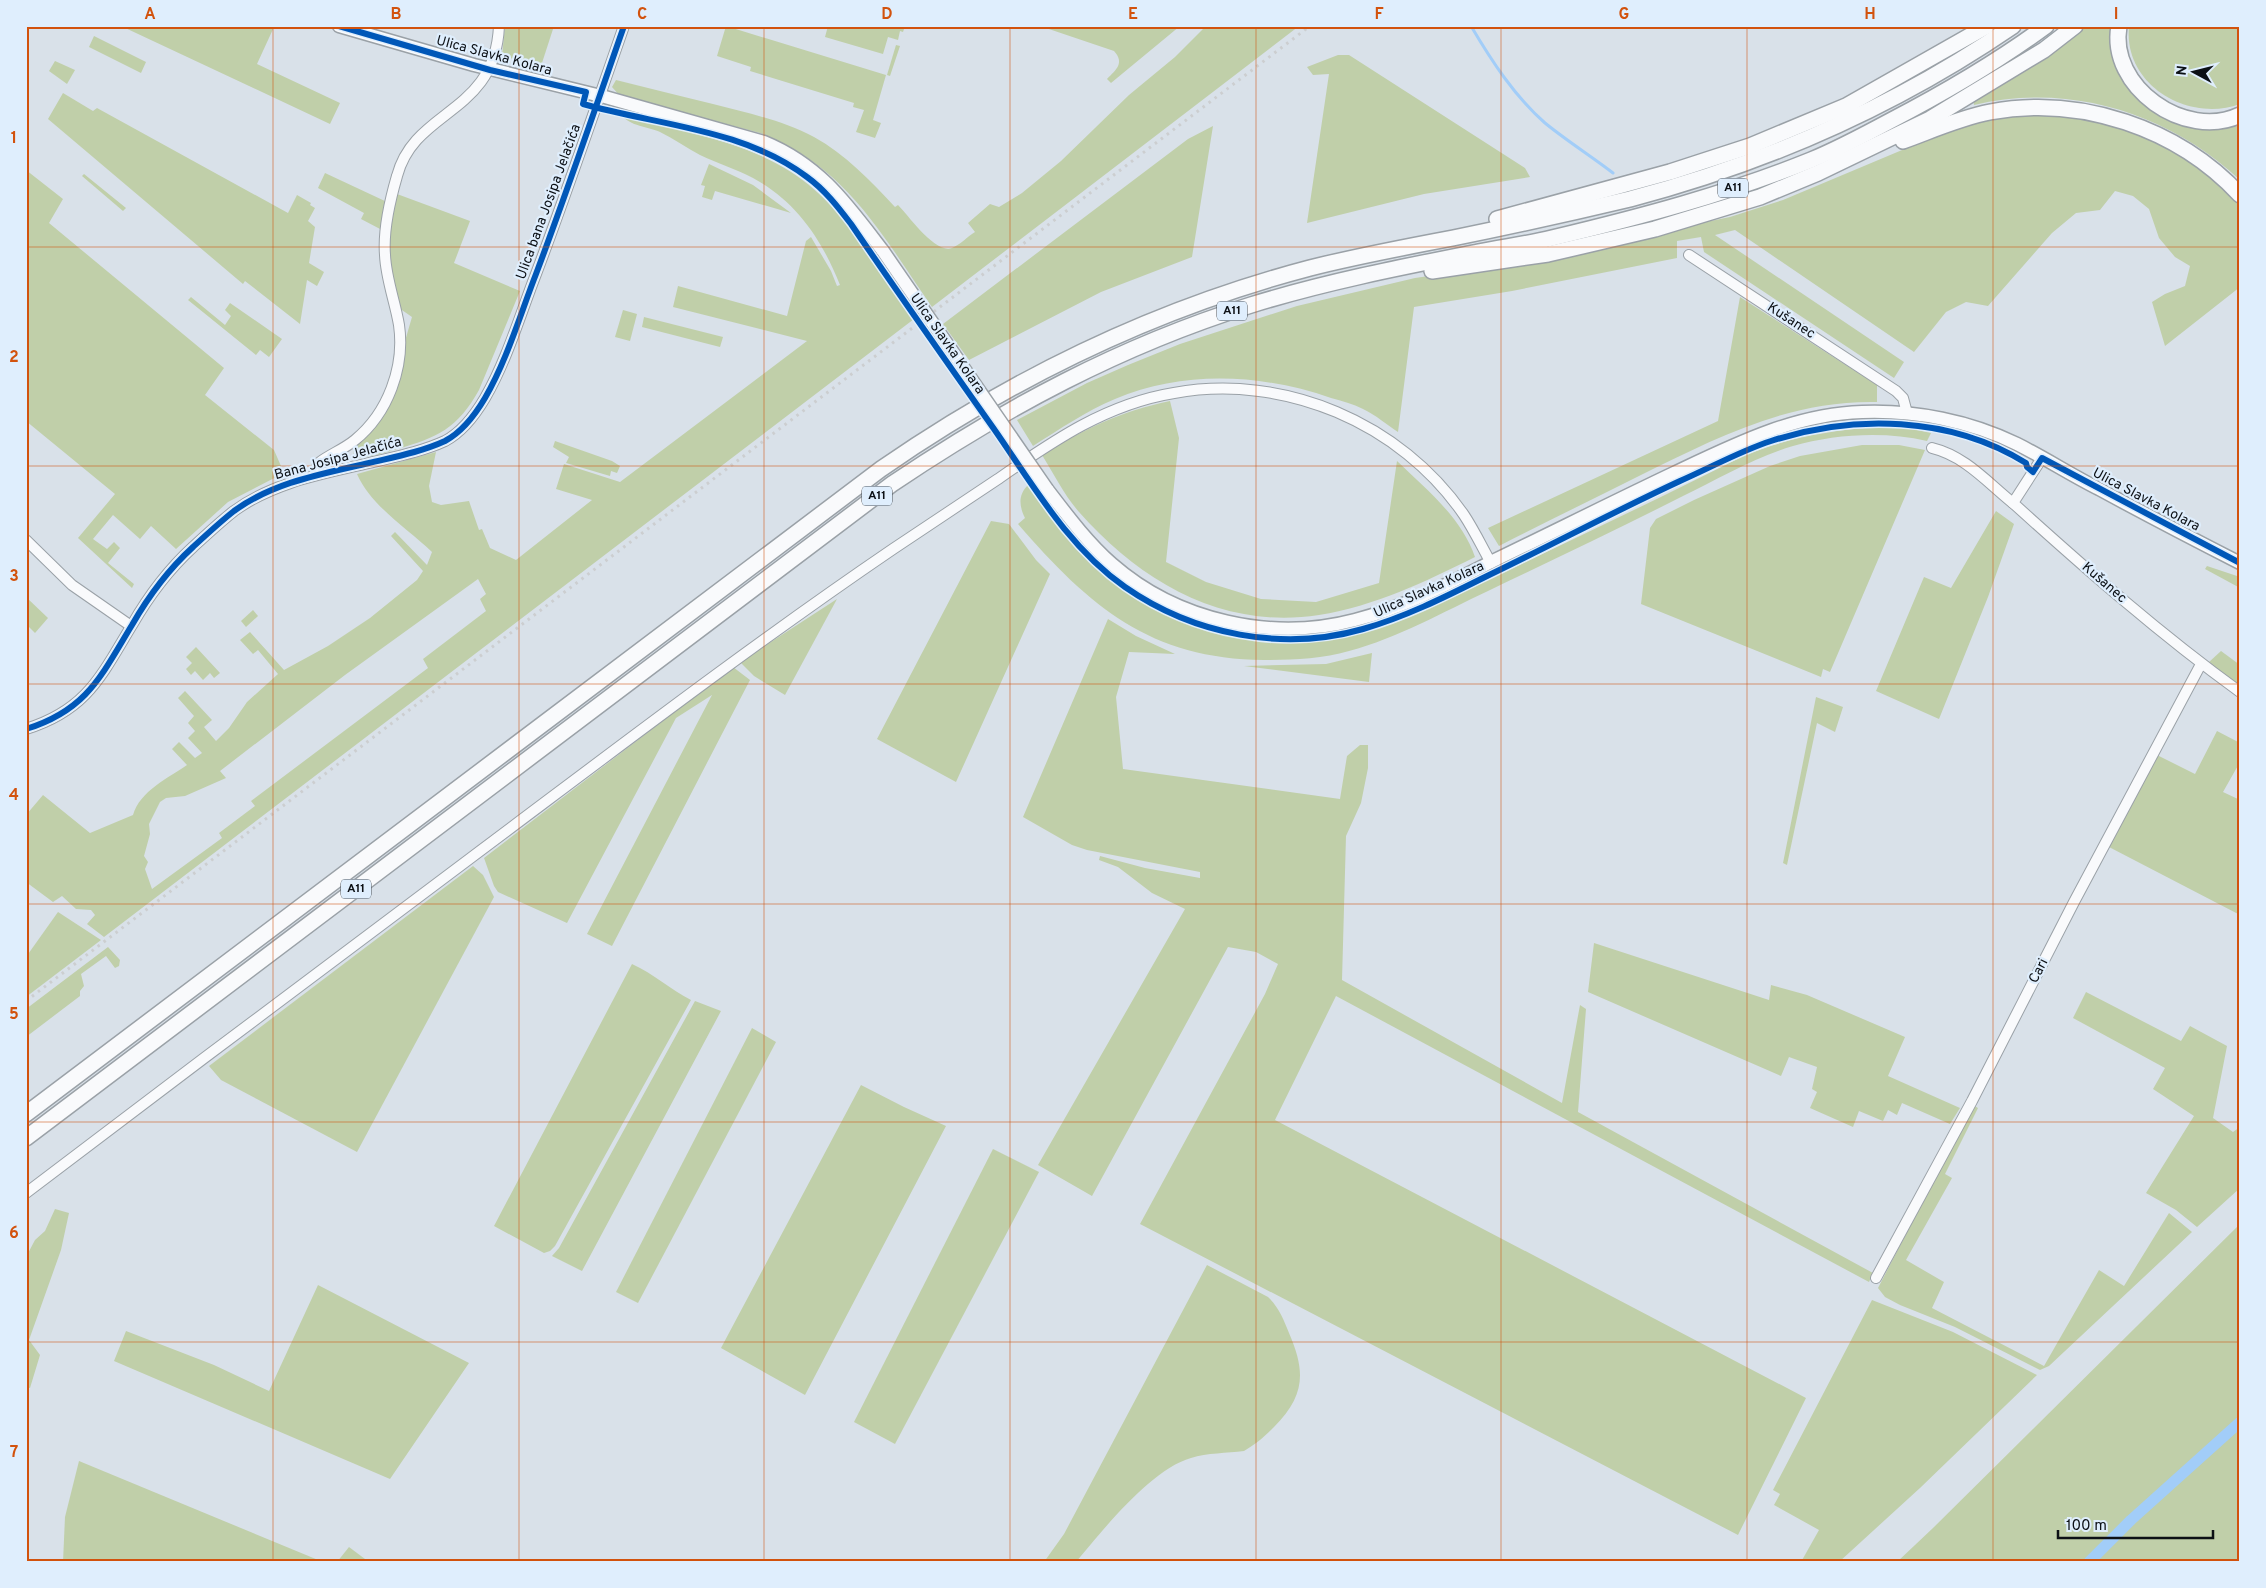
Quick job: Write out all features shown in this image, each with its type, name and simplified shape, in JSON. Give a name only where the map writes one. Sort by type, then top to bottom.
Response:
[{"type":"highway","points":[[1890,80],[1915,59],[1969,26]]},
{"type":"highway","points":[[1453,238],[1467,226],[1670,172],[1750,146],[1846,106],[1987,26]]},
{"type":"highway","name":"A11","points":[[26,1114],[881,469],[996,395],[1072,354],[1158,317],[1240,289],[1311,268],[1675,188],[1756,160],[1846,122],[1904,92],[1983,47],[2013,26]]},
{"type":"highway","name":"A11","points":[[26,1138],[799,554],[938,453],[1007,411],[1082,371],[1168,333],[1308,289],[1388,270],[1566,234],[1697,201],[1813,159],[1924,103],[1982,70],[2046,26]]},
{"type":"highway","points":[[1388,270],[1420,272],[1548,254],[1655,230],[1760,197],[1818,173],[1930,119],[2044,50],[2075,26]]},
{"type":"highway","points":[[2119,26],[2119,48],[2126,72],[2139,90],[2154,102],[2171,113],[2189,119],[2213,121],[2240,115]]},
{"type":"highway","points":[[1818,173],[1831,173],[1888,147],[1960,120],[2014,109],[2070,109],[2122,121],[2170,140],[2213,168],[2240,195]]},
{"type":"main road","name":"Ulica Slavka Kolara","points":[[339,26],[490,70],[601,96],[730,131],[781,149],[805,164],[830,184],[883,251],[1047,489],[1092,545],[1132,580],[1170,602],[1241,625],[1302,628],[1354,620],[1408,602],[1695,463],[1762,433],[1824,415],[1858,412],[1907,413],[1967,425],[2014,443],[2240,563]]},
{"type":"street","points":[[315,475],[317,465],[320,462],[346,446],[371,425],[389,394],[396,376],[400,354],[399,325],[387,277],[384,246],[396,179],[402,160],[417,139],[471,95],[490,70],[497,47],[499,26]]},
{"type":"street","name":"Ulica bana Josipa Jelačića","points":[[492,384],[517,323],[601,96],[624,26]]},
{"type":"street","name":"Kušanec","points":[[1689,254],[1896,391],[1903,398],[1907,413]]},
{"type":"street","name":"Bana Josipa Jelačića","points":[[26,729],[56,719],[82,698],[109,665],[148,600],[177,563],[234,511],[278,487],[315,475],[397,456],[444,441],[468,422],[492,384]]},
{"type":"street","points":[[26,1193],[733,660],[1038,451],[1094,418],[1115,408],[1139,400],[1180,391],[1226,389],[1271,393],[1325,407],[1372,429],[1404,450],[1421,466],[1464,516],[1491,562]]},
{"type":"street","name":"Kušanec","points":[[1932,448],[1963,460],[2123,600],[2201,664],[2240,692]]},
{"type":"street","points":[[2013,503],[2042,458]]},
{"type":"street","points":[[26,540],[72,585],[131,626]]},
{"type":"street","name":"Cari","points":[[1876,1278],[1972,1101],[2074,902],[2201,664]]},
{"type":"green space","points":[[121,26],[274,27],[257,64],[340,103],[330,124]]},
{"type":"green space","points":[[505,26],[554,26],[541,66],[502,56]]},
{"type":"green space","points":[[726,26],[886,75],[873,120],[881,123],[875,138],[856,132],[864,110],[853,107],[854,103],[750,71],[751,67],[717,56]]},
{"type":"green space","points":[[828,26],[905,26],[903,32],[900,31],[898,40],[888,37],[883,54],[825,37]]},
{"type":"green space","points":[[1040,26],[1180,26],[1111,83],[1107,79],[1119,63],[1119,59],[1114,51]]},
{"type":"green space","points":[[1206,26],[1299,26],[932,307],[860,205],[816,164],[790,147],[760,133],[620,96],[612,87],[616,80],[777,121],[802,131],[836,151],[847,160],[895,207],[898,205],[930,240],[945,248],[952,248],[975,232],[968,223],[990,204],[999,207],[1022,193],[1061,161],[1129,95],[1175,57]]},
{"type":"green space","points":[[2083,26],[2114,26],[2149,104],[2240,122],[2240,180],[2212,157],[2182,137],[2150,121],[2116,109],[2081,101],[2046,98],[2010,99],[1974,105],[1973,99],[2048,53]]},
{"type":"green space","points":[[2129,26],[2240,26],[2240,104],[2220,109],[2200,108],[2180,103],[2163,94],[2148,82],[2136,66],[2130,47]]},
{"type":"green space","points":[[94,36],[146,62],[141,73],[89,47]]},
{"type":"green space","points":[[896,45],[900,46],[890,76],[887,75]]},
{"type":"green space","points":[[1338,55],[1349,55],[1525,168],[1530,177],[1424,194],[1307,223],[1329,74],[1313,75],[1307,67]]},
{"type":"green space","points":[[55,61],[75,70],[67,84],[49,71]]},
{"type":"green space","points":[[63,93],[93,111],[97,108],[288,213],[297,195],[311,203],[310,205],[315,208],[308,221],[315,227],[309,263],[324,272],[317,286],[307,280],[300,324],[245,281],[243,284],[48,119]]},
{"type":"green space","points":[[2019,114],[2096,117],[2167,143],[2240,200],[2240,287],[2165,346],[2152,302],[2165,294],[2185,286],[2190,266],[2175,257],[2159,238],[2149,209],[2133,196],[2115,191],[2100,210],[2076,213],[2052,233],[1988,306],[1966,302],[1946,312],[1914,352],[1735,230],[1715,235],[1904,362],[1894,378],[1704,252],[1701,237],[1677,241],[1677,258],[1512,291],[1414,307],[1398,432],[1368,411],[1343,401],[1278,384],[1251,380],[1223,379],[1168,383],[1115,399],[1073,421],[1033,446],[1017,420],[1087,383],[1128,365],[1180,344],[1297,306],[1415,278],[1478,269],[1730,217],[1783,200],[1976,119]]},
{"type":"green space","points":[[622,115],[730,144],[772,161],[791,172],[828,202],[844,220],[914,319],[104,937],[87,924],[95,915],[91,910],[76,909],[62,896],[53,902],[26,882],[26,815],[43,795],[90,833],[133,815],[137,806],[148,792],[187,765],[172,749],[179,742],[195,758],[202,753],[188,738],[195,731],[188,723],[194,716],[178,698],[185,691],[212,720],[204,727],[216,741],[229,728],[247,702],[278,674],[258,650],[253,654],[240,640],[250,632],[284,670],[328,646],[370,618],[417,580],[423,571],[391,536],[395,532],[427,565],[432,552],[380,506],[363,486],[357,474],[436,452],[429,486],[432,502],[441,505],[469,501],[479,530],[482,529],[490,548],[516,560],[592,500],[556,489],[564,464],[620,482],[807,341],[673,307],[678,286],[787,316],[806,241],[811,237],[831,271],[837,286],[840,285],[825,253],[806,224],[783,199],[769,188],[747,175],[700,155],[660,132],[634,124]],"holes":[[[478,579],[486,594],[480,599],[486,611],[423,659],[428,668],[251,801],[255,806],[219,833],[222,838],[152,889],[145,869],[148,862],[144,856],[150,834],[149,824],[160,802],[166,798],[185,796],[226,778],[220,771],[345,675]]]},
{"type":"green space","points":[[1213,126],[1192,257],[1101,292],[969,360],[943,324],[1188,139]]},
{"type":"green space","points":[[709,164],[753,185],[791,213],[715,191],[712,200],[702,197],[705,186],[701,185]]},
{"type":"green space","points":[[26,170],[63,199],[49,223],[224,368],[205,395],[274,450],[284,473],[228,502],[176,549],[151,526],[140,539],[113,515],[93,539],[107,549],[114,542],[120,548],[108,563],[134,584],[132,588],[78,538],[115,494],[26,421]]},
{"type":"green space","points":[[325,173],[387,202],[382,230],[361,219],[364,213],[318,188]]},
{"type":"green space","points":[[84,174],[126,208],[123,211],[82,176]]},
{"type":"green space","points":[[397,194],[470,221],[454,263],[520,291],[479,390],[463,414],[435,436],[378,455],[359,458],[354,456],[353,447],[396,389],[401,377],[405,341],[412,317],[399,308],[389,265],[390,233]]},
{"type":"green space","points":[[191,297],[225,325],[231,316],[225,310],[230,303],[282,339],[269,357],[260,350],[256,355],[188,300]]},
{"type":"green space","points":[[1740,297],[1877,385],[1877,402],[1845,403],[1814,407],[1754,424],[1725,435],[1499,546],[1488,528],[1718,421]]},
{"type":"green space","points":[[623,310],[637,314],[630,341],[615,337]]},
{"type":"green space","points":[[644,317],[723,337],[720,347],[642,327]]},
{"type":"green space","points":[[1170,401],[1179,438],[1166,562],[1206,582],[1261,599],[1316,602],[1379,583],[1397,461],[1431,493],[1452,517],[1461,529],[1475,557],[1399,592],[1360,606],[1319,615],[1284,618],[1250,615],[1217,607],[1186,595],[1157,579],[1129,560],[1103,537],[1079,512],[1064,492],[1042,455],[1103,422],[1135,410]]},
{"type":"green space","points":[[1876,427],[1907,428],[1931,433],[1927,441],[1877,435],[1826,439],[1793,446],[1765,456],[1403,632],[1367,646],[1339,654],[1318,657],[1264,660],[1224,657],[1188,650],[1155,638],[1125,623],[1097,603],[1045,554],[1018,524],[1025,518],[1020,501],[1022,493],[1028,485],[1045,509],[1094,565],[1132,596],[1162,613],[1193,626],[1226,635],[1260,640],[1329,639],[1382,626],[1441,602],[1745,455],[1810,436]]},
{"type":"green space","points":[[555,441],[612,461],[620,466],[617,473],[611,471],[610,476],[566,463],[569,457],[553,447]]},
{"type":"green space","points":[[1862,445],[1899,445],[1925,450],[1830,672],[1823,669],[1821,677],[1641,604],[1650,528],[1656,519],[1770,466],[1800,456]]},
{"type":"green space","points":[[1996,511],[2014,524],[1988,597],[1939,719],[1876,691],[1924,577],[1951,588]]},
{"type":"green space","points":[[991,521],[1009,524],[1036,560],[1050,574],[956,782],[877,739]]},
{"type":"green space","points":[[2207,566],[2240,577],[2240,588],[2205,569]]},
{"type":"green space","points":[[26,597],[48,618],[35,633],[26,624]]},
{"type":"green space","points":[[837,599],[785,695],[754,676],[740,662]]},
{"type":"green space","points":[[253,610],[258,616],[246,627],[241,621]]},
{"type":"green space","points":[[1108,619],[1136,636],[1175,654],[1129,652],[1116,697],[1123,769],[1340,799],[1347,756],[1360,745],[1368,745],[1368,768],[1361,803],[1346,836],[1342,980],[1562,1103],[1580,1005],[1586,1009],[1578,1112],[1873,1273],[1869,1282],[1336,996],[1275,1120],[1806,1398],[1738,1535],[1140,1224],[1265,994],[1278,964],[1256,952],[1228,947],[1092,1196],[1038,1165],[1185,909],[1152,893],[1118,867],[1099,860],[1100,856],[1145,868],[1200,878],[1200,872],[1087,850],[1072,845],[1023,817]]},
{"type":"green space","points":[[196,647],[220,673],[214,678],[210,673],[203,680],[195,671],[191,675],[186,669],[192,663],[186,657]]},
{"type":"green space","points":[[2221,651],[2240,665],[2240,687],[2208,663]]},
{"type":"green space","points":[[1372,653],[1369,682],[1244,666],[1326,664]]},
{"type":"green space","points":[[733,667],[750,680],[612,946],[587,934],[712,695],[676,718],[567,923],[498,892],[484,858]]},
{"type":"green space","points":[[1816,697],[1843,707],[1835,732],[1817,723],[1787,865],[1783,863]]},
{"type":"green space","points":[[2217,731],[2240,743],[2240,762],[2223,792],[2240,800],[2240,915],[2109,847],[2157,755],[2195,774]]},
{"type":"green space","points":[[473,866],[483,875],[494,897],[357,1152],[221,1080],[209,1066]]},
{"type":"green space","points":[[58,912],[101,940],[26,997],[26,957]]},
{"type":"green space","points":[[1594,943],[1769,1000],[1771,985],[1807,995],[1905,1037],[1888,1076],[1960,1108],[1950,1124],[1902,1103],[1897,1115],[1888,1110],[1883,1121],[1859,1111],[1853,1127],[1810,1108],[1817,1092],[1812,1089],[1817,1067],[1789,1057],[1781,1076],[1588,992]]},
{"type":"green space","points":[[108,947],[120,960],[119,966],[115,968],[106,956],[81,974],[84,986],[80,991],[80,996],[26,1037],[26,1009]]},
{"type":"green space","points":[[632,964],[648,972],[691,1000],[555,1246],[550,1251],[544,1253],[494,1226]]},
{"type":"green space","points":[[2086,992],[2181,1041],[2190,1026],[2227,1046],[2213,1118],[2233,1132],[2240,1127],[2240,1188],[2197,1227],[2176,1210],[2146,1193],[2194,1116],[2153,1089],[2165,1068],[2073,1018]]},
{"type":"green space","points":[[695,1001],[721,1011],[582,1271],[552,1256],[559,1248]]},
{"type":"green space","points":[[752,1028],[776,1042],[638,1303],[616,1292]]},
{"type":"green space","points":[[861,1085],[946,1126],[805,1395],[721,1348]]},
{"type":"green space","points":[[1973,1105],[1978,1108],[1945,1174],[1952,1178],[1906,1260],[1944,1282],[1932,1308],[2044,1366],[2099,1270],[2124,1286],[2169,1213],[2192,1232],[2049,1366],[2040,1370],[1955,1327],[1900,1305],[1885,1297],[1878,1288]]},
{"type":"green space","points":[[993,1149],[1039,1172],[895,1444],[854,1422]]},
{"type":"green space","points":[[55,1209],[69,1213],[61,1250],[29,1340],[40,1355],[30,1388],[26,1387],[26,1257],[35,1240],[45,1231]]},
{"type":"green space","points":[[2240,1224],[2240,1562],[1897,1562],[1933,1528]]},
{"type":"green space","points":[[1207,1265],[1268,1297],[1278,1309],[1295,1347],[1300,1372],[1300,1383],[1292,1405],[1270,1431],[1244,1451],[1197,1456],[1176,1464],[1160,1475],[1128,1502],[1076,1562],[1044,1562],[1064,1534]]},
{"type":"green space","points":[[318,1285],[469,1363],[390,1479],[114,1361],[126,1331],[214,1365],[269,1391]]},
{"type":"green space","points":[[1872,1300],[1953,1332],[2037,1375],[1920,1488],[1839,1562],[1801,1562],[1819,1530],[1774,1505],[1780,1494],[1773,1490]]},
{"type":"green space","points":[[79,1461],[323,1562],[63,1562],[65,1517]]},
{"type":"green space","points":[[349,1547],[369,1562],[337,1562]]},
{"type":"waterway","points":[[1471,26],[1504,78],[1534,113],[1553,130],[1613,173]]},
{"type":"waterway","points":[[2089,1562],[2131,1520],[2240,1422]]},
{"type":"railway","points":[[26,1001],[1310,26]]},
{"type":"cycle path","points":[[339,26],[490,70],[586,92],[583,104],[728,138],[756,148],[782,161],[807,177],[825,193],[851,224],[1038,493],[1086,553],[1125,587],[1152,604],[1180,617],[1210,627],[1240,635],[1302,639],[1333,636],[1379,624],[1438,600],[1655,493],[1748,450],[1803,432],[1835,426],[1901,424],[1934,428],[1966,436],[1997,447],[2026,463],[2027,467],[2033,472],[2042,458],[2240,563]]},
{"type":"cycle path","points":[[26,729],[64,712],[90,689],[111,660],[145,604],[167,574],[193,547],[234,511],[265,493],[299,480],[407,454],[436,445],[457,433],[468,423],[485,398],[507,353],[624,26]]}]
